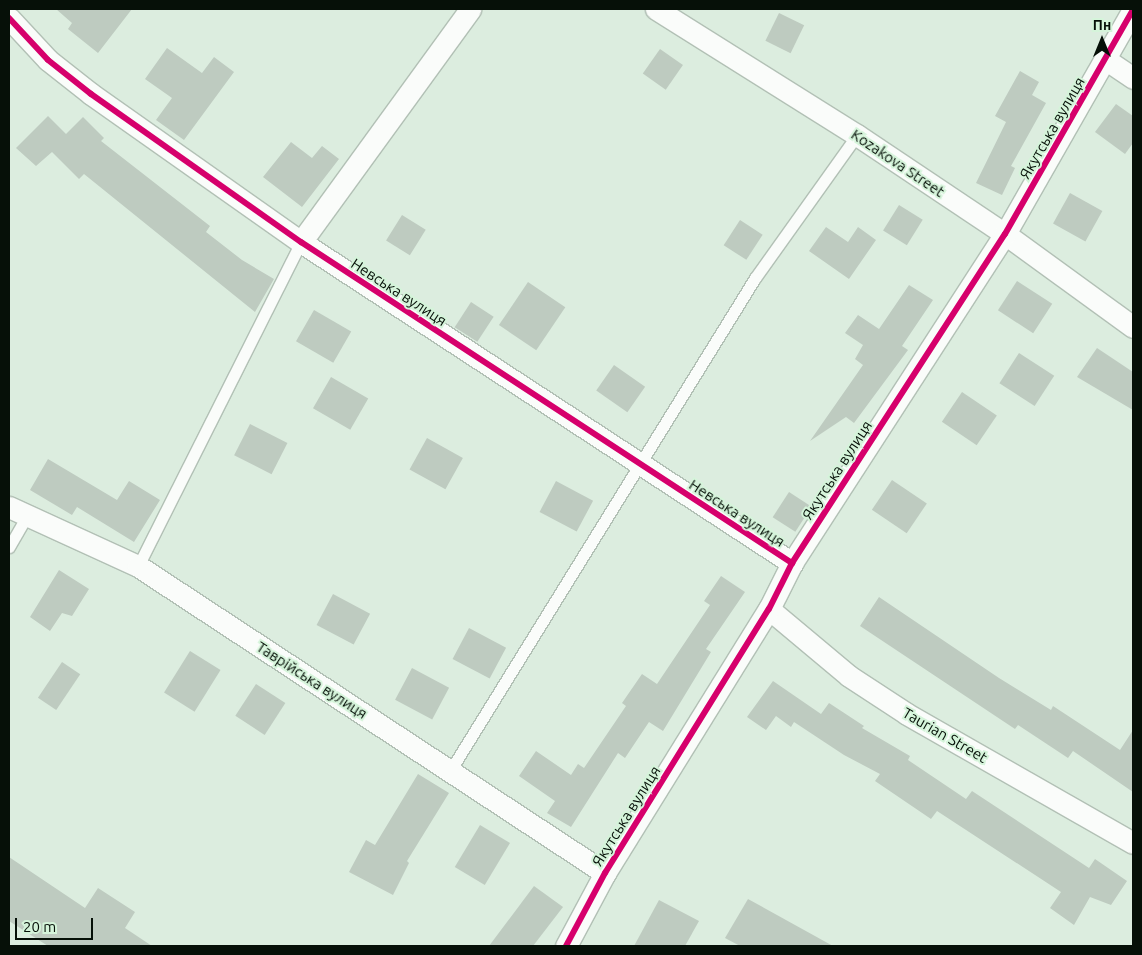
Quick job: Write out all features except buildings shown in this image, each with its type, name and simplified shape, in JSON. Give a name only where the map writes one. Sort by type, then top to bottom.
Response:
[{"type":"street","points":[[301,242],[470,9]]},
{"type":"street","name":"Kozakova Street","points":[[656,9],[857,135],[1005,234],[1133,327]]},
{"type":"street","name":"Якутська вулиця","points":[[566,946],[605,873],[769,609],[792,563],[1005,234],[1133,10]]},
{"type":"street","name":"Невська вулиця","points":[[9,18],[48,60],[91,94],[301,242],[792,563]]},
{"type":"street","points":[[1105,59],[1133,78]]},
{"type":"street","name":"Таврійська вулиця","points":[[17,512],[138,566],[605,873]]},
{"type":"street","name":"Taurian Street","points":[[769,609],[849,676],[907,714],[1133,843]]},
{"type":"lane","points":[[450,771],[641,466],[755,278],[857,135]]},
{"type":"lane","points":[[138,566],[301,242]]},
{"type":"lane","points":[[9,547],[17,512]]},
{"type":"cycle path","points":[[566,946],[605,873],[769,609],[792,563],[1005,234],[1133,10]]},
{"type":"cycle path","points":[[9,18],[48,60],[91,94],[301,242],[792,563]]}]
